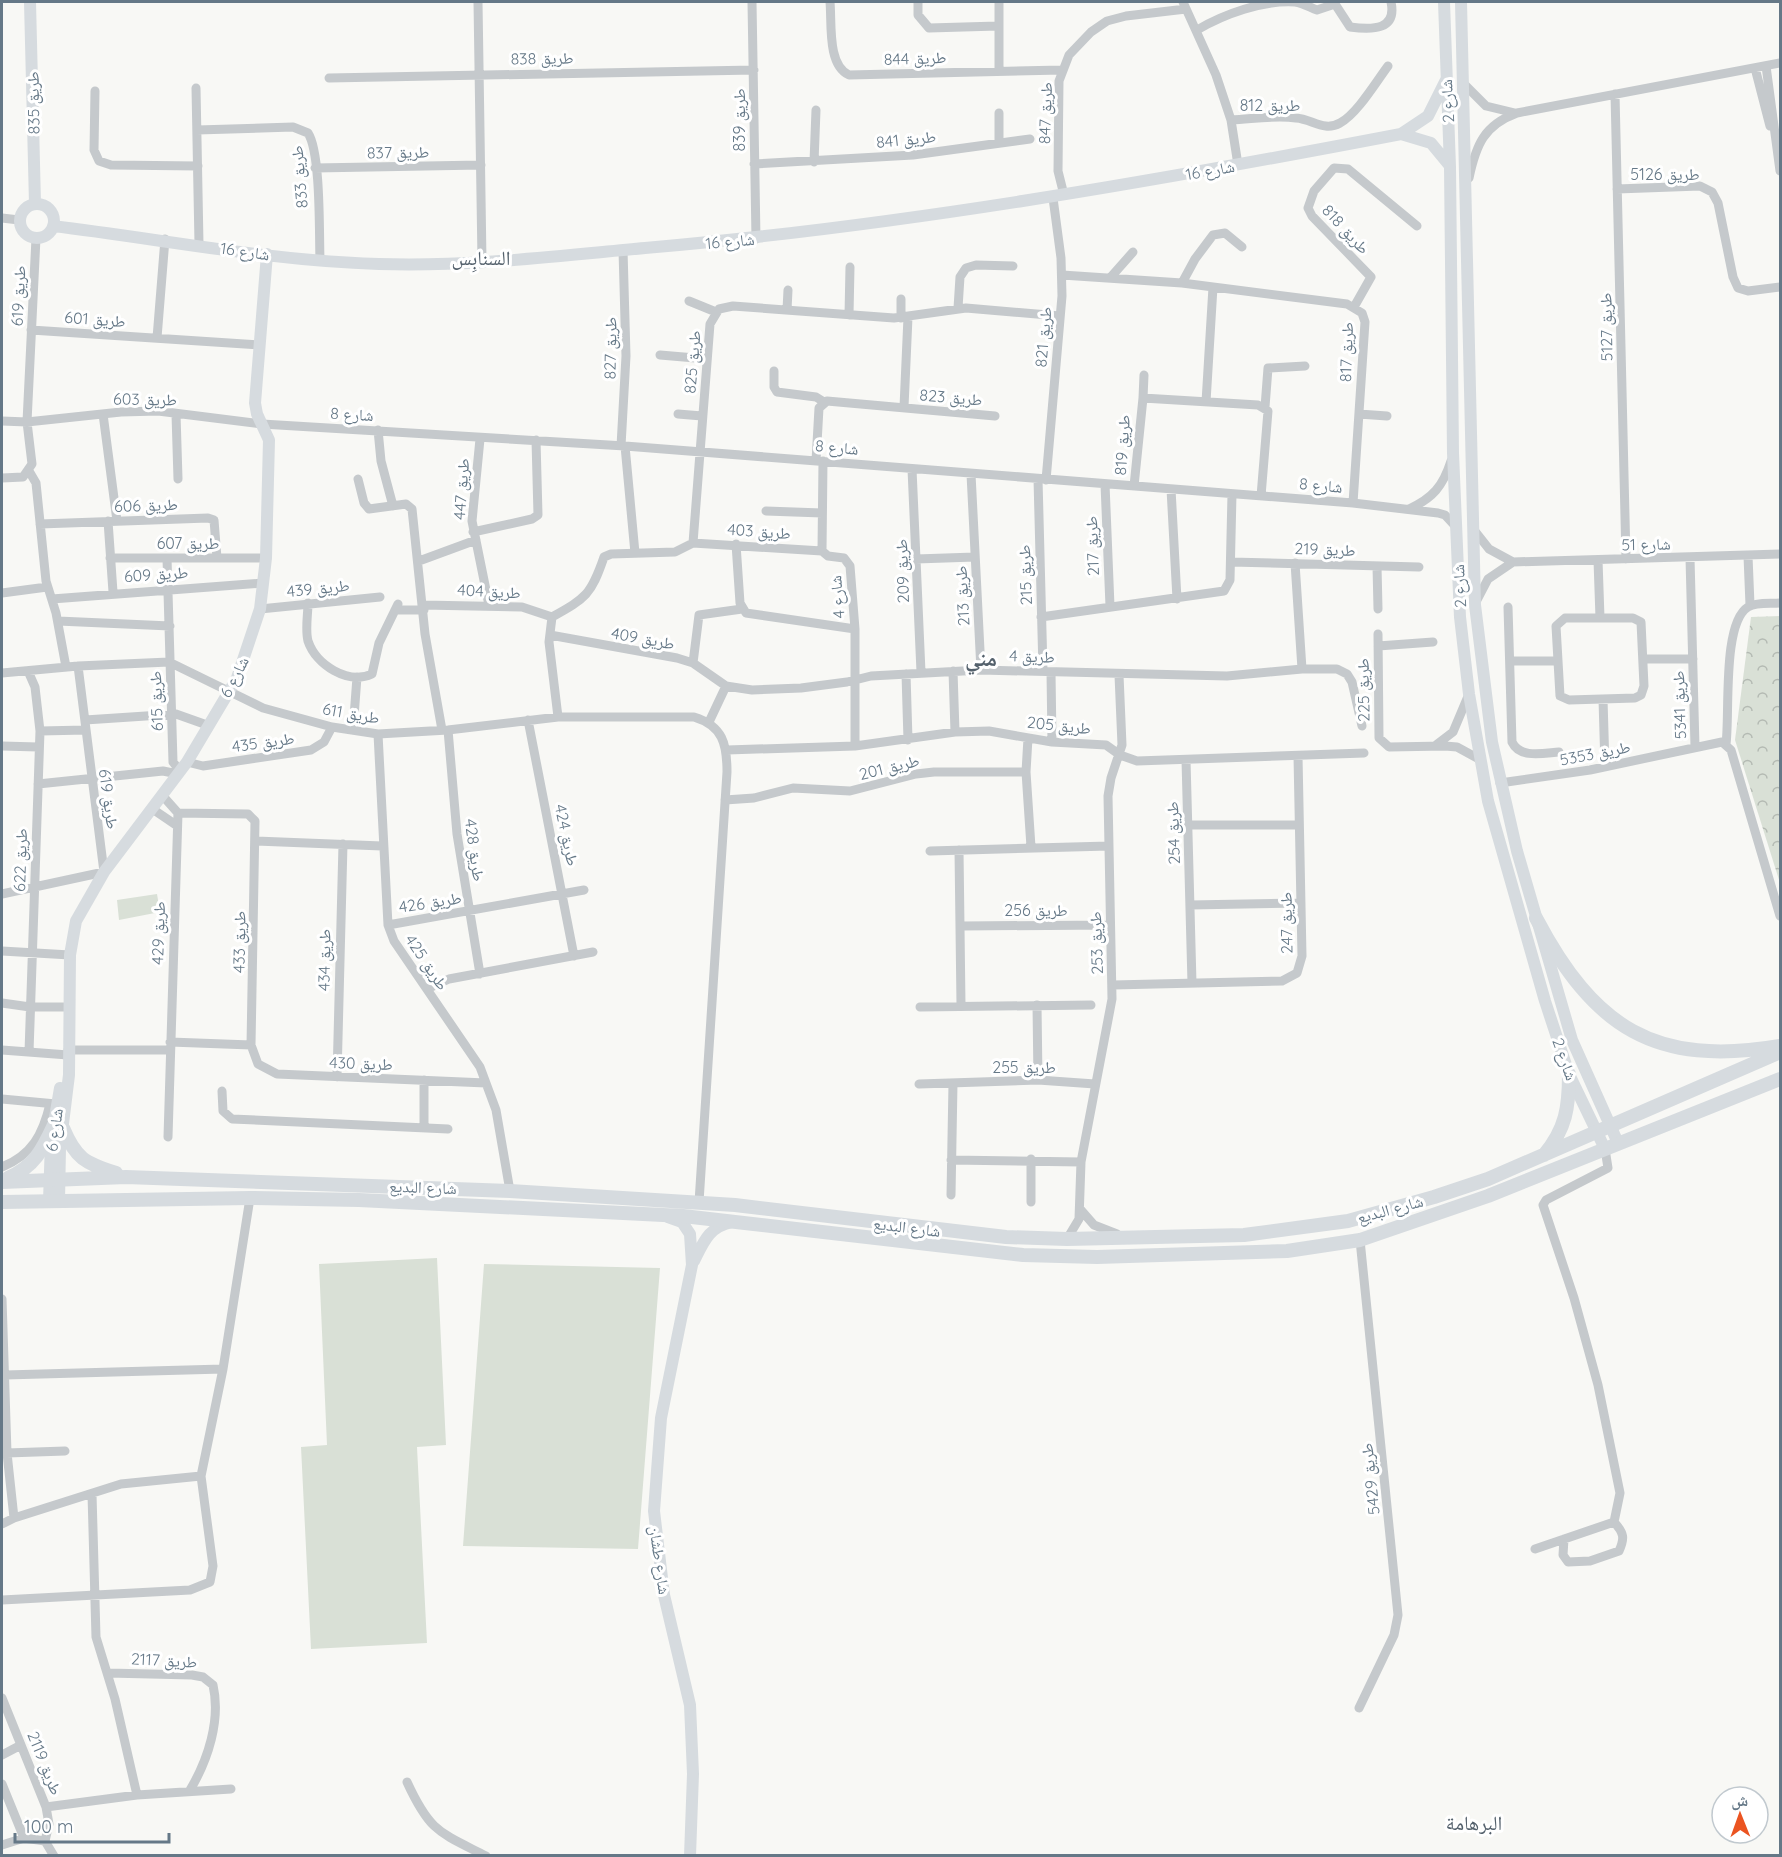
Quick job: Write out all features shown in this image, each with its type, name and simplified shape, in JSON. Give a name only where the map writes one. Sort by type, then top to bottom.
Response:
[{"type":"main road","points":[[1536,918],[1558,958],[1587,996],[1621,1024],[1640,1034],[1685,1049],[1709,1053],[1734,1053],[1780,1046]]},
{"type":"main road","name":"شارع البديع","points":[[2,1181],[126,1177],[510,1191],[699,1202],[1006,1237],[1067,1239],[1244,1235],[1348,1221],[1434,1197],[1543,1156],[1780,1052]]},
{"type":"main road","points":[[1543,1156],[1565,1124],[1569,1099],[1569,1074]]},
{"type":"main road","name":"شارع البديع","points":[[2,1202],[250,1198],[359,1200],[657,1214],[736,1221],[931,1245],[1055,1256],[1287,1251],[1360,1240],[1530,1182],[1612,1146],[1780,1079]]},
{"type":"main road","points":[[2,1181],[20,1173],[32,1164],[58,1126],[81,1158],[94,1166],[126,1177]]},
{"type":"street","name":"طريق 835","points":[[30,2],[35,204]]},
{"type":"street","points":[[478,2],[482,261]]},
{"type":"street","name":"طريق 839","points":[[752,2],[756,239]]},
{"type":"street","name":"طريق 844","points":[[830,2],[835,62],[842,72],[849,75],[1062,69]]},
{"type":"street","points":[[918,2],[918,15],[929,28],[998,26]]},
{"type":"street","points":[[999,2],[999,70]]},
{"type":"street","points":[[1197,30],[1237,12],[1278,3],[1298,2],[1317,10],[1336,3],[1350,27],[1364,29],[1383,26],[1391,20],[1394,14],[1391,2]]},
{"type":"street","name":"شارع 2","points":[[1444,2],[1450,167],[1454,453],[1461,617],[1469,694],[1479,759],[1522,921],[1569,1074],[1612,1146]]},
{"type":"street","name":"شارع 2","points":[[1461,2],[1475,605],[1485,701],[1500,783],[1536,918],[1572,1040],[1604,1130]]},
{"type":"street","name":"طريق 812","points":[[1184,5],[1197,30],[1232,120],[1238,165]]},
{"type":"street","name":"طريق 847","points":[[1059,196],[1062,69],[1070,55],[1091,32],[1107,21],[1184,5]]},
{"type":"street","points":[[1465,193],[1479,141],[1496,123],[1517,113],[1780,63]]},
{"type":"street","name":"طريق 812","points":[[1232,120],[1284,117],[1298,118],[1327,127],[1340,124],[1350,116],[1388,66]]},
{"type":"street","points":[[1766,66],[1774,139]]},
{"type":"street","points":[[1755,68],[1780,171]]},
{"type":"street","name":"طريق 838","points":[[329,78],[754,70]]},
{"type":"street","name":"شارع 16","points":[[53,226],[267,254],[378,264],[482,261],[756,239],[1059,196],[1401,134],[1428,116],[1446,80]]},
{"type":"street","points":[[1463,83],[1486,106],[1517,113]]},
{"type":"street","points":[[196,88],[199,244]]},
{"type":"street","points":[[95,91],[94,150],[99,161],[111,165],[198,166]]},
{"type":"street","name":"طريق 5127","points":[[1615,94],[1626,559]]},
{"type":"street","points":[[814,162],[816,110]]},
{"type":"street","points":[[999,112],[999,143]]},
{"type":"street","name":"طريق 833","points":[[197,130],[298,128],[311,138],[320,260]]},
{"type":"street","name":"شارع 16","points":[[1401,134],[1431,143],[1450,167]]},
{"type":"street","name":"طريق 841","points":[[753,164],[912,155],[1030,139]]},
{"type":"street","name":"طريق 837","points":[[315,168],[481,165]]},
{"type":"street","name":"طريق 818","points":[[1354,306],[1371,277],[1312,216],[1308,208],[1314,191],[1334,168],[1348,169],[1417,226]]},
{"type":"street","name":"طريق 5126","points":[[1617,189],[1700,186],[1706,188],[1718,203],[1737,288],[1748,291],[1780,287]]},
{"type":"street","name":"طريق 821","points":[[1042,480],[1060,316],[1062,275],[1059,196]]},
{"type":"street","points":[[35,204],[50,210],[53,226],[45,236],[36,238],[26,234],[20,220],[23,211],[35,204]]},
{"type":"street","points":[[2,218],[20,220]]},
{"type":"street","points":[[1182,283],[1195,259],[1218,233],[1224,233],[1242,248]]},
{"type":"street","name":"طريق 619","points":[[36,238],[27,422],[30,467],[36,479],[47,587],[58,621],[66,667]]},
{"type":"street","points":[[157,339],[165,239]]},
{"type":"street","name":"طريق 827","points":[[623,250],[626,346],[623,446]]},
{"type":"street","points":[[1110,278],[1133,252]]},
{"type":"street","name":"شارع 6","points":[[54,1201],[58,1126],[69,1075],[70,956],[76,921],[104,872],[182,769],[240,669],[260,609],[266,558],[270,487],[269,440],[255,403],[267,254]]},
{"type":"street","points":[[958,308],[960,277],[966,268],[972,265],[1012,266]]},
{"type":"street","points":[[849,315],[850,267]]},
{"type":"street","name":"طريق 817","points":[[1062,275],[1182,283],[1354,306],[1362,313],[1365,322],[1353,503]]},
{"type":"street","points":[[1206,402],[1214,287]]},
{"type":"street","points":[[787,310],[788,290]]},
{"type":"street","points":[[901,299],[904,318]]},
{"type":"street","points":[[689,301],[716,312]]},
{"type":"street","name":"طريق 825","points":[[699,452],[710,324],[716,312],[728,306],[904,318],[958,308],[1060,316]]},
{"type":"street","name":"طريق 823","points":[[904,318],[904,407]]},
{"type":"street","name":"طريق 601","points":[[31,330],[259,345]]},
{"type":"street","points":[[660,355],[707,359]]},
{"type":"street","points":[[1261,495],[1268,416],[1265,407],[1268,368],[1305,366]]},
{"type":"street","name":"طريق 823","points":[[774,371],[774,387],[777,392],[816,397],[824,402],[996,416]]},
{"type":"street","points":[[1143,398],[1144,375]]},
{"type":"street","name":"طريق 819","points":[[1134,486],[1143,398],[1265,407]]},
{"type":"street","points":[[822,551],[819,411],[824,402]]},
{"type":"street","name":"طريق 603","points":[[2,421],[27,422],[139,411],[262,424]]},
{"type":"street","points":[[103,414],[112,521],[110,558],[113,592]]},
{"type":"street","points":[[176,414],[178,479]]},
{"type":"street","name":"طريق 825","points":[[678,414],[702,416]]},
{"type":"street","points":[[1359,414],[1387,416]]},
{"type":"street","name":"شارع 8","points":[[262,424],[623,446],[1353,503],[1438,513],[1445,515],[1457,528]]},
{"type":"street","points":[[358,479],[367,508],[393,506],[381,461],[378,430]]},
{"type":"street","name":"طريق 447","points":[[480,439],[474,536],[489,605]]},
{"type":"street","points":[[474,536],[532,519],[538,515],[536,440]]},
{"type":"street","points":[[623,446],[634,553]]},
{"type":"street","points":[[693,543],[699,452]]},
{"type":"street","points":[[1409,509],[1429,499],[1437,491],[1446,478],[1454,453]]},
{"type":"street","points":[[2,478],[19,478],[30,467]]},
{"type":"street","name":"طريق 209","points":[[912,469],[921,672]]},
{"type":"street","name":"طريق 213","points":[[971,474],[981,670]]},
{"type":"street","name":"طريق 215","points":[[1042,480],[1041,617],[1052,742]]},
{"type":"street","name":"طريق 217","points":[[1105,484],[1110,606]]},
{"type":"street","points":[[1171,489],[1177,599]]},
{"type":"street","points":[[1041,617],[1110,606],[1177,599],[1219,592],[1229,586],[1232,494]]},
{"type":"street","name":"طريق 428","points":[[393,506],[409,505],[414,523],[425,634],[445,730],[457,834],[480,974]]},
{"type":"street","points":[[766,511],[822,513]]},
{"type":"street","name":"طريق 606","points":[[40,524],[208,518],[214,520],[217,526],[217,558]]},
{"type":"street","points":[[1473,528],[1490,549],[1513,562],[1488,579],[1475,605]]},
{"type":"street","name":"طريق 447","points":[[419,561],[474,536]]},
{"type":"street","name":"طريق 403","points":[[552,617],[579,602],[591,590],[604,557],[611,554],[675,552],[693,543],[822,551]]},
{"type":"street","points":[[736,544],[742,609]]},
{"type":"street","name":"شارع 4","points":[[822,551],[828,556],[844,558],[849,563],[855,629],[855,679]]},
{"type":"street","name":"شارع 51","points":[[1513,562],[1780,554]]},
{"type":"street","points":[[1748,556],[1750,605]]},
{"type":"street","name":"طريق 213","points":[[916,560],[975,557]]},
{"type":"street","name":"طريق 607","points":[[110,558],[266,558]]},
{"type":"street","name":"طريق 615","points":[[167,558],[173,762],[182,769]]},
{"type":"street","name":"طريق 5341","points":[[1690,558],[1695,747],[1718,741],[1726,744]]},
{"type":"street","points":[[1598,560],[1600,618]]},
{"type":"street","name":"طريق 219","points":[[1231,561],[1419,567]]},
{"type":"street","points":[[1295,563],[1302,669]]},
{"type":"street","points":[[1377,566],[1378,609]]},
{"type":"street","name":"طريق 609","points":[[52,599],[113,592],[263,583]]},
{"type":"street","points":[[2,593],[47,587]]},
{"type":"street","name":"طريق 439","points":[[260,609],[380,597]]},
{"type":"street","points":[[308,603],[309,643],[332,671],[357,677],[353,730]]},
{"type":"street","points":[[1780,603],[1750,605],[1742,612],[1731,641],[1726,744],[1731,750],[1780,916]]},
{"type":"street","name":"طريق 404","points":[[357,677],[372,674],[379,643],[397,607],[489,605],[522,607],[552,617]]},
{"type":"street","points":[[1508,608],[1514,746],[1526,753],[1559,752]]},
{"type":"street","points":[[693,663],[699,615],[742,609],[751,615],[855,629]]},
{"type":"street","points":[[552,617],[550,635],[558,717]]},
{"type":"street","points":[[1565,618],[1633,618],[1641,621],[1644,659],[1644,689],[1641,695],[1635,698],[1563,698],[1558,691],[1556,626],[1565,618]]},
{"type":"street","points":[[58,621],[170,626]]},
{"type":"street","name":"طريق 225","points":[[1378,634],[1379,738],[1389,747],[1434,746]]},
{"type":"street","name":"طريق 409","points":[[550,635],[693,663],[726,686]]},
{"type":"street","points":[[1378,646],[1383,643],[1433,642]]},
{"type":"street","points":[[1644,659],[1693,659]]},
{"type":"street","points":[[1510,661],[1557,661]]},
{"type":"street","name":"طريق 611","points":[[2,673],[78,666],[169,662],[263,708],[332,727],[378,734],[445,730],[558,717],[694,717],[709,722]]},
{"type":"street","name":"طريق 619","points":[[78,666],[104,872]]},
{"type":"street","name":"طريق 4","points":[[726,686],[752,690],[801,688],[921,672],[981,670],[1227,676],[1302,669],[1337,669],[1347,674],[1352,682],[1362,726]]},
{"type":"street","name":"طريق 622","points":[[28,671],[34,687],[40,731],[29,1052]]},
{"type":"street","points":[[953,671],[955,732]]},
{"type":"street","points":[[906,674],[908,740]]},
{"type":"street","name":"طريق 253","points":[[1067,1239],[1078,1224],[1081,1162],[1109,1018],[1113,985],[1108,787],[1120,755],[1123,729],[1119,675]]},
{"type":"street","points":[[855,679],[855,746]]},
{"type":"street","points":[[699,1202],[727,750],[721,737],[709,722],[726,686]]},
{"type":"street","points":[[1434,746],[1453,732],[1469,694]]},
{"type":"street","points":[[1603,699],[1605,767]]},
{"type":"street","points":[[85,720],[171,715],[186,716],[207,725]]},
{"type":"street","name":"طريق 424","points":[[528,720],[564,893],[574,956]]},
{"type":"street","name":"طريق 435","points":[[38,783],[182,769],[311,750],[324,742],[332,727]]},
{"type":"street","points":[[40,731],[86,730]]},
{"type":"street","name":"طريق 205","points":[[727,750],[855,746],[955,732],[989,731],[1052,742],[1106,745],[1120,755],[1137,761],[1364,753]]},
{"type":"street","name":"طريق 425","points":[[378,734],[382,846],[388,925],[394,941],[475,1059],[496,1110],[510,1191]]},
{"type":"street","points":[[1028,738],[1026,772],[1030,847]]},
{"type":"street","points":[[2,746],[38,747]]},
{"type":"street","points":[[1434,746],[1457,747],[1479,759]]},
{"type":"street","name":"طريق 5353","points":[[1500,783],[1605,767],[1695,747]]},
{"type":"street","name":"طريق 247","points":[[1113,985],[1282,981],[1291,978],[1301,964],[1298,756]]},
{"type":"street","name":"طريق 254","points":[[1186,760],[1192,983]]},
{"type":"street","name":"طريق 201","points":[[725,800],[754,798],[793,788],[850,791],[934,772],[1026,772]]},
{"type":"street","points":[[162,795],[178,813]]},
{"type":"street","points":[[151,808],[176,825]]},
{"type":"street","name":"طريق 429","points":[[168,1137],[178,813]]},
{"type":"street","name":"طريق 433","points":[[178,813],[248,814],[255,821],[251,1045]]},
{"type":"street","points":[[1188,825],[1299,825]]},
{"type":"street","points":[[256,841],[382,846]]},
{"type":"street","name":"طريق 434","points":[[338,1077],[343,844]]},
{"type":"street","points":[[930,851],[1109,846]]},
{"type":"street","points":[[959,850],[962,926],[961,1005]]},
{"type":"street","points":[[2,894],[34,889],[104,872]]},
{"type":"street","name":"طريق 426","points":[[388,925],[584,890]]},
{"type":"street","points":[[1190,905],[1301,903]]},
{"type":"street","name":"طريق 256","points":[[962,926],[1110,925]]},
{"type":"street","points":[[2,951],[70,956]]},
{"type":"street","points":[[427,989],[443,981],[593,952]]},
{"type":"street","points":[[2,1003],[30,1007],[69,1007]]},
{"type":"street","points":[[1037,1005],[1038,1080]]},
{"type":"street","points":[[920,1007],[1091,1005]]},
{"type":"street","points":[[2,1050],[68,1056],[170,1046],[251,1045]]},
{"type":"street","name":"طريق 430","points":[[251,1045],[258,1064],[272,1073],[486,1083]]},
{"type":"street","name":"شارع 6","points":[[58,1126],[54,1104],[68,1056]]},
{"type":"street","points":[[424,1080],[424,1128]]},
{"type":"street","name":"طريق 255","points":[[919,1084],[1038,1080],[1095,1084]]},
{"type":"street","points":[[951,1196],[952,1083]]},
{"type":"street","points":[[222,1091],[223,1111],[232,1119],[448,1129]]},
{"type":"street","points":[[2,1099],[54,1104],[39,1137],[21,1158],[2,1167]]},
{"type":"street","points":[[1564,1539],[1563,1555],[1568,1562],[1590,1561],[1619,1551],[1624,1541],[1623,1534],[1614,1522],[1620,1493],[1598,1385],[1574,1298],[1543,1205],[1546,1200],[1608,1168],[1612,1146]]},
{"type":"street","points":[[951,1160],[1031,1159],[1081,1162]]},
{"type":"street","points":[[1031,1159],[1031,1202]]},
{"type":"street","points":[[2,1600],[190,1590],[210,1582],[213,1566],[201,1476],[222,1369],[250,1198]]},
{"type":"street","points":[[1080,1209],[1094,1225],[1125,1236]]},
{"type":"street","points":[[657,1214],[675,1218],[687,1228],[690,1234],[692,1265]]},
{"type":"street","points":[[692,1265],[706,1237],[714,1228],[736,1221]]},
{"type":"street","name":"طريق 5429","points":[[1359,1708],[1394,1635],[1398,1615],[1360,1240]]},
{"type":"street","name":"شارع طشان","points":[[690,1856],[693,1743],[690,1705],[664,1595],[654,1511],[654,1478],[661,1418],[692,1265]]},
{"type":"street","points":[[2,1299],[7,1453],[14,1518]]},
{"type":"street","points":[[5,1375],[222,1369]]},
{"type":"street","points":[[7,1453],[65,1451]]},
{"type":"street","points":[[2,1524],[14,1518],[122,1484],[148,1479],[201,1476]]},
{"type":"street","name":"طريق 2117","points":[[92,1494],[96,1637],[108,1673],[137,1795]]},
{"type":"street","points":[[1535,1550],[1614,1522]]},
{"type":"street","name":"طريق 2117","points":[[108,1673],[192,1675],[203,1677],[213,1685],[214,1722],[203,1764],[190,1790]]},
{"type":"street","name":"طريق 2119","points":[[2,1698],[46,1807],[49,1824],[45,1841]]},
{"type":"street","points":[[2,1755],[21,1745]]},
{"type":"street","points":[[407,1782],[421,1812],[436,1830],[486,1856]]},
{"type":"street","points":[[2,1784],[24,1838]]},
{"type":"street","points":[[46,1807],[190,1790],[231,1790]]},
{"type":"street","points":[[2,1845],[24,1838],[45,1841],[54,1856]]},
{"type":"green space","points":[[1780,616],[1780,883],[1735,740],[1751,617]]},
{"type":"green space","points":[[157,894],[160,912],[119,920],[117,900]]},
{"type":"green space","points":[[437,1258],[446,1445],[417,1447],[427,1643],[311,1649],[301,1447],[327,1445],[319,1264]]},
{"type":"green space","points":[[484,1264],[660,1268],[638,1549],[463,1546]]},
{"type":"district","name":"السنابِس","points":[[481,258]]},
{"type":"district","name":"مني","points":[[981,658]]},
{"type":"district","name":"البرهامة","points":[[1474,1823]]}]
